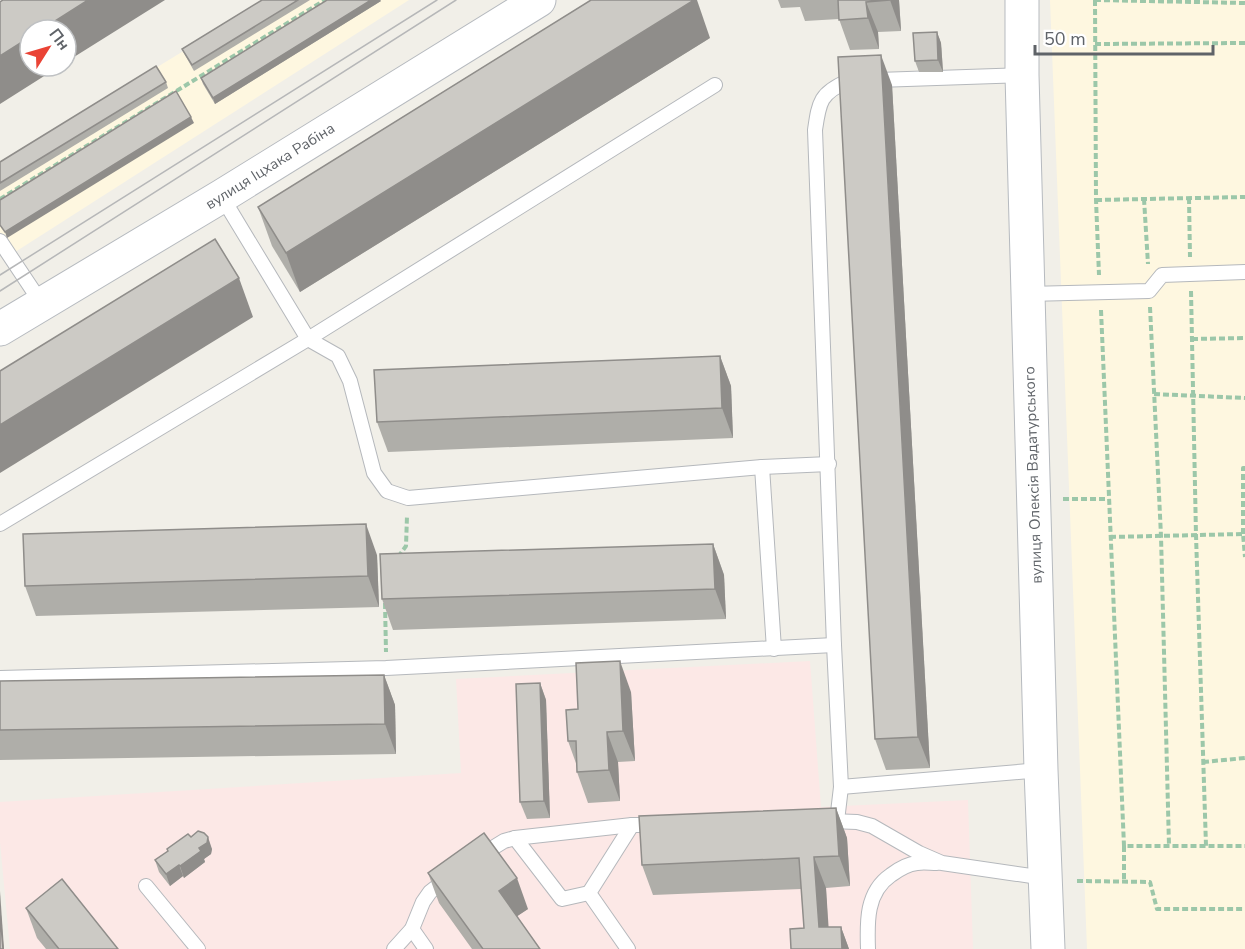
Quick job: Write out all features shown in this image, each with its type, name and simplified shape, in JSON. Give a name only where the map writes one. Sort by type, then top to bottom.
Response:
[{"type":"main road","name":"вулиця Іцхака Рабіна","points":[[0,329],[222,196],[539,0]]},
{"type":"main road","name":"вулиця Олексія Вадатурського","points":[[1022,0],[1022,75],[1041,770],[1048,949]]},
{"type":"lane","points":[[837,821],[841,787],[815,130],[818,112],[823,98],[833,87],[848,81],[1022,75]]},
{"type":"lane","points":[[0,524],[308,339],[715,85]]},
{"type":"lane","points":[[222,196],[308,339],[338,356],[350,381],[374,473],[387,491],[408,498],[762,467],[829,464]]},
{"type":"lane","points":[[0,241],[42,304]]},
{"type":"lane","points":[[1028,294],[1149,291],[1162,275],[1245,272]]},
{"type":"lane","points":[[762,467],[774,649]]},
{"type":"lane","points":[[0,678],[386,668],[834,645]]},
{"type":"lane","points":[[841,787],[1041,770]]},
{"type":"lane","points":[[813,822],[857,822],[872,826],[919,853],[942,863]]},
{"type":"lane","points":[[394,949],[412,929],[423,902],[440,882],[504,841],[632,825],[674,825]]},
{"type":"lane","points":[[515,838],[562,899],[589,893],[632,825]]},
{"type":"lane","points":[[868,949],[868,915],[871,902],[887,877],[900,868],[915,863],[942,863],[1045,878]]},
{"type":"lane","points":[[146,886],[198,949]]},
{"type":"lane","points":[[589,893],[628,949]]},
{"type":"lane","points":[[412,929],[426,949]]},
{"type":"path","points":[[0,199],[325,0]]},
{"type":"path","points":[[1124,882],[1096,200],[1095,0],[1245,3]]},
{"type":"path","points":[[1095,44],[1245,43]]},
{"type":"path","points":[[1096,200],[1245,196]]},
{"type":"path","points":[[1189,198],[1196,535],[1206,846]]},
{"type":"path","points":[[1144,199],[1161,536],[1169,846]]},
{"type":"path","points":[[1192,339],[1245,338]]},
{"type":"path","points":[[1154,394],[1245,398]]},
{"type":"path","points":[[1245,468],[1243,468],[1245,557]]},
{"type":"path","points":[[395,562],[406,546],[408,498]]},
{"type":"path","points":[[1063,499],[1108,499]]},
{"type":"path","points":[[1110,537],[1243,534]]},
{"type":"path","points":[[384,601],[386,668]]},
{"type":"path","points":[[1203,762],[1245,758]]},
{"type":"path","points":[[1124,846],[1245,846]]},
{"type":"path","points":[[1077,881],[1150,882],[1158,909],[1245,909]]},
{"type":"shaded area","points":[[267,0],[409,0],[12,254],[0,235],[0,163]]},
{"type":"shaded area","points":[[1050,0],[1245,0],[1245,949],[1087,949]]},
{"type":"shaded area","points":[[810,661],[821,807],[968,800],[973,949],[10,949],[0,842],[0,802],[461,773],[456,679]]},
{"type":"building","points":[[3,0],[88,0],[60,18],[18,18],[18,45],[0,56],[0,2]]},
{"type":"building","points":[[262,0],[298,0],[192,65],[182,49]]},
{"type":"building","points":[[327,0],[371,0],[213,98],[201,78]]},
{"type":"building","points":[[591,0],[694,0],[286,253],[258,207]]},
{"type":"building","points":[[838,0],[890,0],[866,2],[868,18],[839,20]]},
{"type":"building","points":[[937,32],[938,60],[915,61],[913,33]]},
{"type":"building","points":[[881,55],[918,737],[875,739],[838,57]]},
{"type":"building","points":[[156,66],[166,82],[0,183],[0,162]]},
{"type":"building","points":[[176,91],[191,117],[5,232],[0,225],[0,200]]},
{"type":"building","points":[[215,239],[239,278],[0,425],[0,371]]},
{"type":"building","points":[[720,356],[722,408],[377,422],[374,370]]},
{"type":"building","points":[[366,524],[368,576],[25,586],[23,534]]},
{"type":"building","points":[[713,544],[715,589],[382,599],[380,554]]},
{"type":"building","points":[[620,661],[623,731],[607,732],[609,770],[577,772],[576,741],[568,741],[566,710],[578,709],[576,663]]},
{"type":"building","points":[[384,675],[385,724],[0,730],[0,681]]},
{"type":"building","points":[[540,683],[544,801],[520,802],[516,684]]},
{"type":"building","points":[[836,808],[839,856],[814,857],[819,927],[841,927],[842,949],[791,949],[790,929],[804,928],[799,858],[642,865],[639,816]]},
{"type":"building","points":[[198,831],[208,837],[207,843],[199,848],[201,851],[166,874],[155,860],[188,834],[191,837]]},
{"type":"building","points":[[484,833],[517,878],[499,891],[540,949],[483,949],[428,873]]},
{"type":"building","points":[[62,879],[118,949],[59,949],[26,908]]},
{"type":"building","points":[[0,913],[3,949],[0,949]]},
{"type":"tram line","points":[[0,275],[437,0]]},
{"type":"tram line","points":[[0,291],[456,0]]}]
